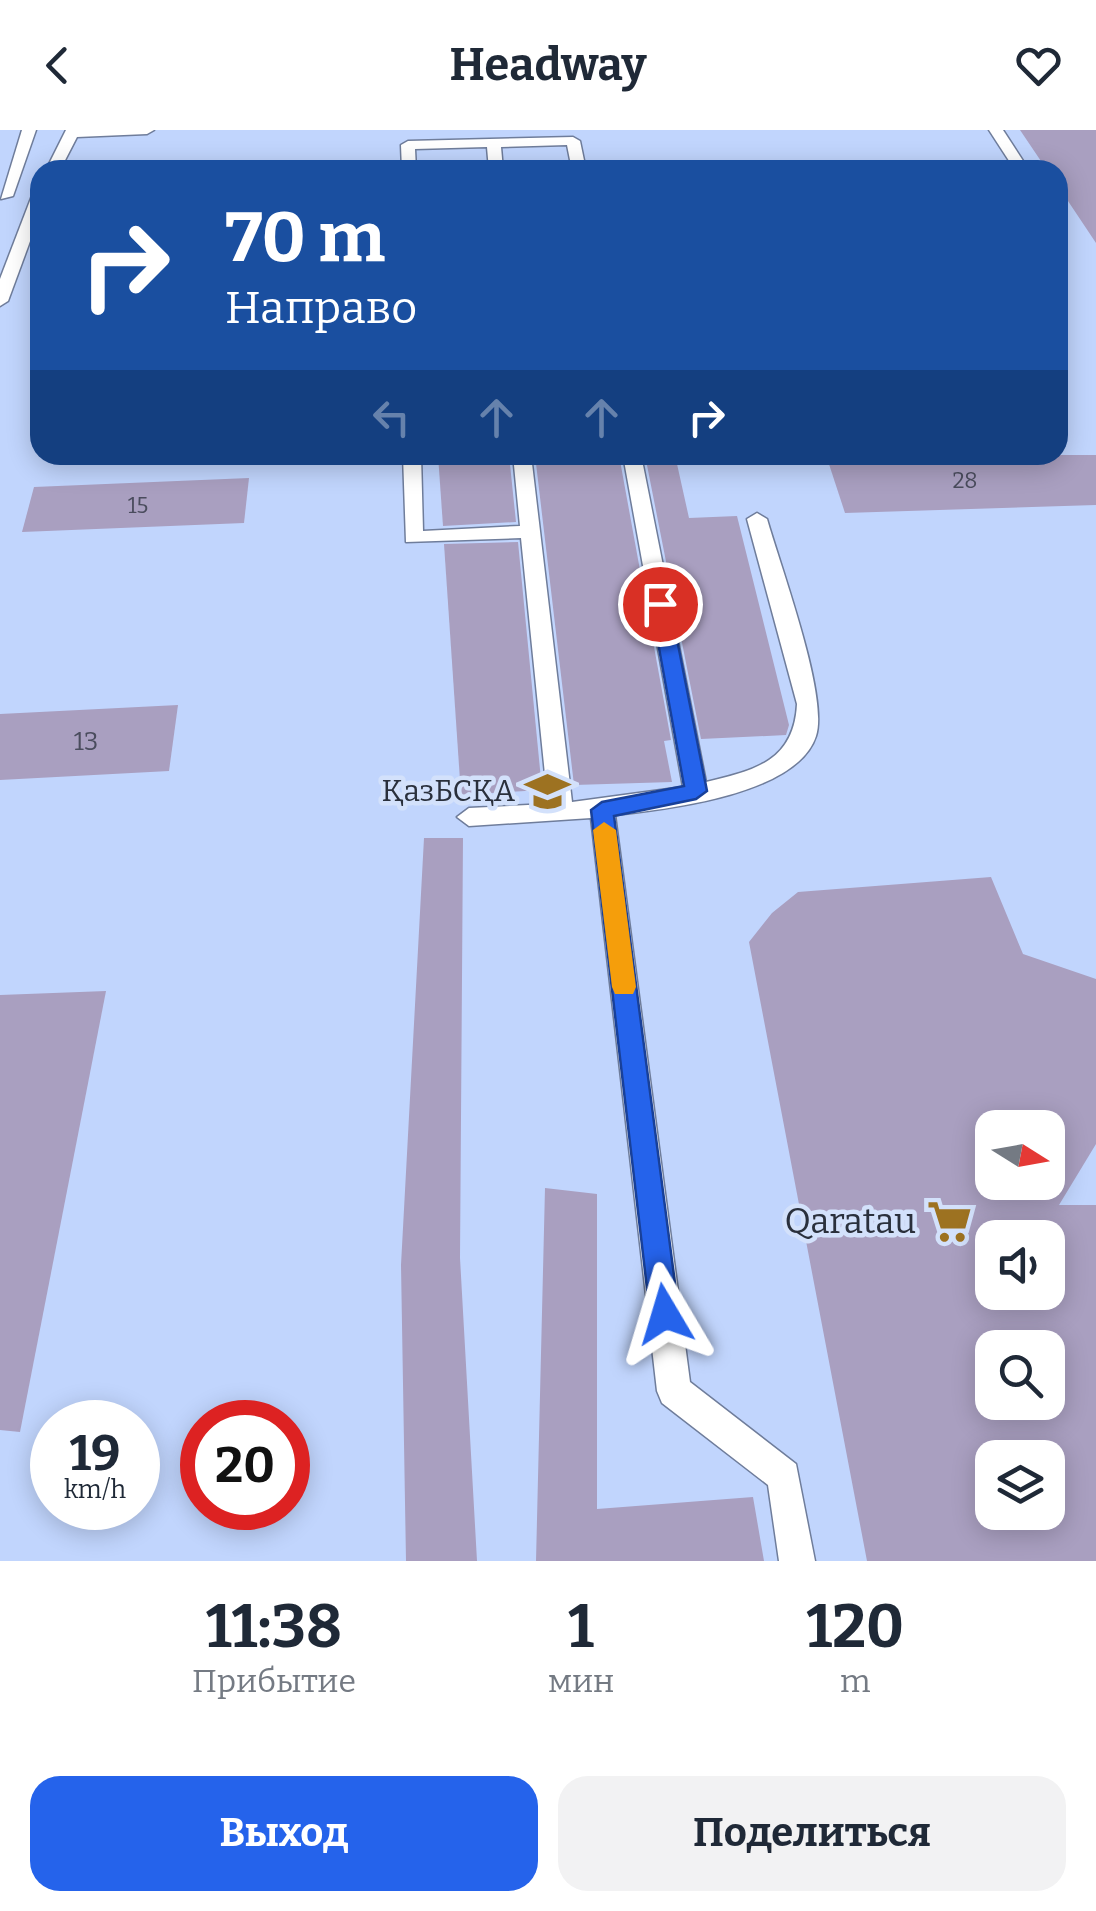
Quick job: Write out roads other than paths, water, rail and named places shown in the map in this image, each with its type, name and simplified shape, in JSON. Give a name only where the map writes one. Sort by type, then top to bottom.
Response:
[{"type":"lane","points":[[29,130],[3,196],[30,194]]},
{"type":"lane","points":[[58,160],[72,131],[148,130]]},
{"type":"lane","points":[[996,130],[1016,160]]},
{"type":"lane","points":[[409,160],[408,145],[573,141],[576,160]]},
{"type":"lane","points":[[494,142],[495,160]]},
{"type":"lane","points":[[0,300],[30,220]]},
{"type":"lane","points":[[412,465],[413,538],[528,532]]},
{"type":"lane","points":[[523,465],[561,814]]},
{"type":"lane","points":[[634,465],[696,791]]},
{"type":"lane","points":[[469,817],[602,810],[752,776],[791,756],[806,736],[808,704],[756,519]]},
{"type":"lane","points":[[602,810],[674,1391],[784,1476],[797,1561]]},
{"type":"place","name":"ҚазБСҚА","points":[[548,791]]},
{"type":"place","name":"Qaratau","points":[[949,1221]]}]
